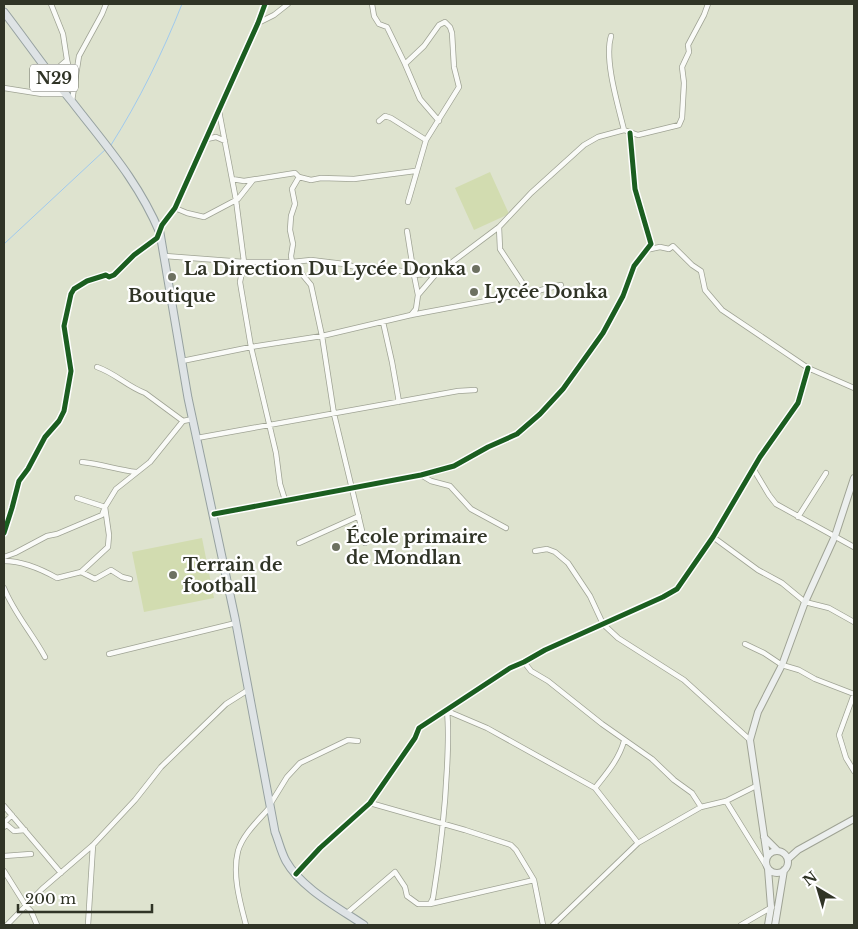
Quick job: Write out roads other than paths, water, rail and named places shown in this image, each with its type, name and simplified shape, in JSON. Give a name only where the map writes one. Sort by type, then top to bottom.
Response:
[{"type":"main road","name":"N29","points":[[4,12],[65,94],[133,179],[160,233],[193,419],[236,624],[270,806],[282,852],[287,863],[296,874],[325,900],[364,925]]},
{"type":"main road","points":[[775,925],[775,907],[767,867],[750,740],[758,712],[782,665],[805,602],[834,536],[854,478]]},
{"type":"main road","points":[[788,859],[798,850],[854,819]]},
{"type":"main road","points":[[764,837],[788,859],[788,865],[784,870],[775,907],[768,925]]},
{"type":"main road","points":[[767,856],[771,852],[798,850]]},
{"type":"main road","points":[[767,867],[776,873],[784,870]]},
{"type":"street","points":[[51,4],[63,34],[74,88]]},
{"type":"street","points":[[72,103],[79,56],[106,4]]},
{"type":"street","points":[[4,534],[18,481],[28,470],[45,437],[59,421],[64,411],[71,371],[64,326],[72,291],[98,277],[114,275],[134,255],[152,243],[160,233],[162,225],[175,208],[265,4]]},
{"type":"street","points":[[258,23],[274,15],[288,4]]},
{"type":"street","points":[[372,4],[374,16],[379,24],[386,27],[420,99],[439,121]]},
{"type":"street","points":[[418,295],[435,275],[499,227],[532,193],[584,145],[598,137],[624,130],[638,135],[676,126],[682,120],[684,83],[682,67],[689,52],[689,40],[704,15],[708,4]]},
{"type":"street","points":[[405,64],[424,46],[439,25],[445,22],[450,27],[454,66],[459,87],[426,140],[408,202]]},
{"type":"street","points":[[611,36],[609,44],[610,68],[624,130]]},
{"type":"street","points":[[51,74],[67,60]]},
{"type":"street","points":[[4,88],[42,94],[65,94]]},
{"type":"street","points":[[219,110],[236,200],[244,262],[240,282],[251,347],[285,500]]},
{"type":"street","points":[[379,121],[385,116],[391,118],[426,140]]},
{"type":"street","points":[[214,514],[421,475],[454,466],[488,447],[517,434],[540,414],[563,389],[602,334],[623,296],[634,266],[651,244],[635,188],[630,133]]},
{"type":"street","points":[[207,138],[216,137],[225,141]]},
{"type":"street","points":[[232,178],[244,181],[295,173],[299,177],[311,180],[321,178],[354,179],[416,171]]},
{"type":"street","points":[[299,177],[292,189],[295,204],[291,216],[290,230],[293,244],[292,262],[311,285],[322,336],[334,414],[365,543]]},
{"type":"street","points":[[175,208],[186,214],[204,217],[236,200],[253,180]]},
{"type":"street","points":[[499,227],[500,249],[529,293]]},
{"type":"street","points":[[407,231],[418,295],[416,308],[412,315]]},
{"type":"street","points":[[646,250],[660,247],[668,249],[673,246],[692,265],[701,271],[705,290],[722,310],[808,368],[854,388]]},
{"type":"street","points":[[165,256],[244,262],[311,260],[356,267],[377,267],[414,275],[435,275]]},
{"type":"street","points":[[182,361],[251,347],[322,336],[412,315],[529,293],[561,285]]},
{"type":"street","points":[[383,322],[399,402]]},
{"type":"street","points":[[97,368],[113,374],[145,393],[183,421]]},
{"type":"street","points":[[296,874],[320,848],[370,803],[419,728],[510,668],[677,589],[713,537],[760,457],[798,403],[808,368]]},
{"type":"street","points":[[197,438],[458,391],[475,390]]},
{"type":"street","points":[[4,559],[47,536],[57,534],[102,515],[116,489],[150,462],[183,421],[193,419]]},
{"type":"street","points":[[82,462],[116,470],[136,472]]},
{"type":"street","points":[[754,470],[768,495],[776,504],[854,547]]},
{"type":"street","points":[[798,517],[826,473]]},
{"type":"street","points":[[421,475],[431,481],[450,486],[470,509],[506,528]]},
{"type":"street","points":[[77,498],[105,507]]},
{"type":"street","points":[[4,559],[45,571],[57,578],[81,572],[108,547],[109,535],[105,507]]},
{"type":"street","points":[[299,543],[360,516]]},
{"type":"street","points":[[713,537],[758,570],[782,583],[805,602],[829,608],[854,622]]},
{"type":"street","points":[[535,550],[555,552],[568,563],[590,596],[603,624],[618,638],[684,680],[750,740]]},
{"type":"street","points":[[81,572],[95,579],[111,570],[122,577],[130,578]]},
{"type":"street","points":[[4,588],[16,612],[45,657]]},
{"type":"street","points":[[109,654],[236,624]]},
{"type":"street","points":[[745,644],[764,653],[782,665],[854,694],[839,735],[846,758],[854,771]]},
{"type":"street","points":[[524,662],[531,670],[548,681],[624,741],[652,759],[674,780],[692,792],[701,807]]},
{"type":"street","points":[[8,925],[42,889],[93,844],[135,800],[161,767],[226,704],[248,690]]},
{"type":"street","points":[[446,711],[487,728],[595,788],[638,843]]},
{"type":"street","points":[[430,904],[436,881],[443,824],[449,726],[446,711]]},
{"type":"street","points":[[246,925],[238,896],[236,870],[238,851],[248,832],[270,806],[287,777],[300,762],[348,740],[358,741]]},
{"type":"street","points":[[595,788],[621,753],[624,741]]},
{"type":"street","points":[[553,925],[638,843],[701,807],[726,801],[756,786]]},
{"type":"street","points":[[726,801],[767,867]]},
{"type":"street","points":[[370,803],[510,845],[516,850],[534,880],[543,925]]},
{"type":"street","points":[[4,806],[62,873]]},
{"type":"street","points":[[4,823],[12,815]]},
{"type":"street","points":[[4,827],[7,825],[14,831],[25,830]]},
{"type":"street","points":[[88,925],[93,844]]},
{"type":"street","points":[[4,856],[31,854]]},
{"type":"street","points":[[4,871],[32,913],[37,925]]},
{"type":"street","points":[[347,913],[395,872],[405,887],[407,896],[418,904],[430,904],[534,880]]},
{"type":"street","points":[[741,925],[775,907]]},
{"type":"waterway","points":[[111,145],[150,76],[182,4]]},
{"type":"waterway","points":[[4,244],[106,149]]},
{"type":"place","name":"La Direction Du Lycée Donka","points":[[476,269]]},
{"type":"place","name":"Boutique","points":[[172,277]]},
{"type":"place","name":"Lycée Donka","points":[[474,292]]},
{"type":"place","name":"École primaire de Mondlan","points":[[336,547]]},
{"type":"place","name":"Terrain de football","points":[[173,575]]}]
